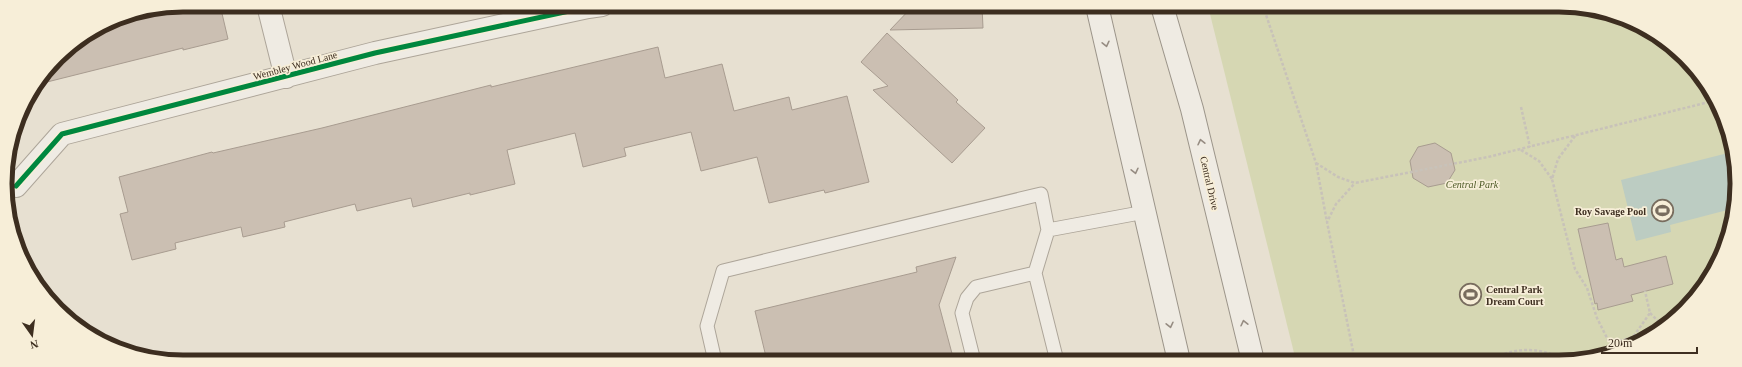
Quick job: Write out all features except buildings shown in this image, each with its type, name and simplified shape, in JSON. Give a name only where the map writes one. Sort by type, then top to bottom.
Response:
[{"type":"main road","points":[[270,12],[286,77]]},
{"type":"main road","name":"Wembley Wood Lane","points":[[16,186],[62,134],[375,53],[565,12]]},
{"type":"main road","points":[[1098,12],[1178,355]]},
{"type":"main road","name":"Central Drive","points":[[1164,12],[1192,109],[1252,355]]},
{"type":"lane","points":[[714,355],[707,326],[723,271],[1041,194],[1048,230],[1035,273],[1056,355]]},
{"type":"lane","points":[[1048,230],[1145,212]]},
{"type":"lane","points":[[972,355],[962,313],[966,298],[976,287],[1035,273]]},
{"type":"path","points":[[1265,12],[1316,163],[1354,355]]},
{"type":"path","points":[[1316,163],[1338,177],[1355,183],[1530,148],[1709,102]]},
{"type":"path","points":[[1521,107],[1530,148]]},
{"type":"path","points":[[1552,179],[1558,159],[1575,136]]},
{"type":"path","points":[[1520,150],[1539,161],[1552,179],[1575,269],[1587,288],[1597,318],[1610,344],[1610,347]]},
{"type":"path","points":[[1327,222],[1336,204],[1355,183]]},
{"type":"path","points":[[1645,291],[1650,313],[1659,322]]},
{"type":"path","points":[[1610,344],[1634,337],[1650,313]]},
{"type":"path","points":[[1501,355],[1527,349],[1557,355]]},
{"type":"green space","name":"Central Park","points":[[1209,12],[1581,13],[1614,21],[1644,35],[1663,47],[1680,62],[1695,79],[1717,118],[1727,150],[1730,172],[1729,206],[1721,239],[1707,269],[1695,288],[1680,305],[1663,320],[1624,342],[1581,354],[1295,355]]},
{"type":"shaded area","points":[[1728,153],[1730,172],[1728,210],[1670,225],[1671,232],[1636,241],[1621,180]]},
{"type":"cycle path","points":[[16,186],[62,134],[375,53],[565,12]]},
{"type":"place","name":"Roy Savage Pool","points":[[1662,211]]},
{"type":"place","name":"Central Park Dream Court","points":[[1471,295]]}]
